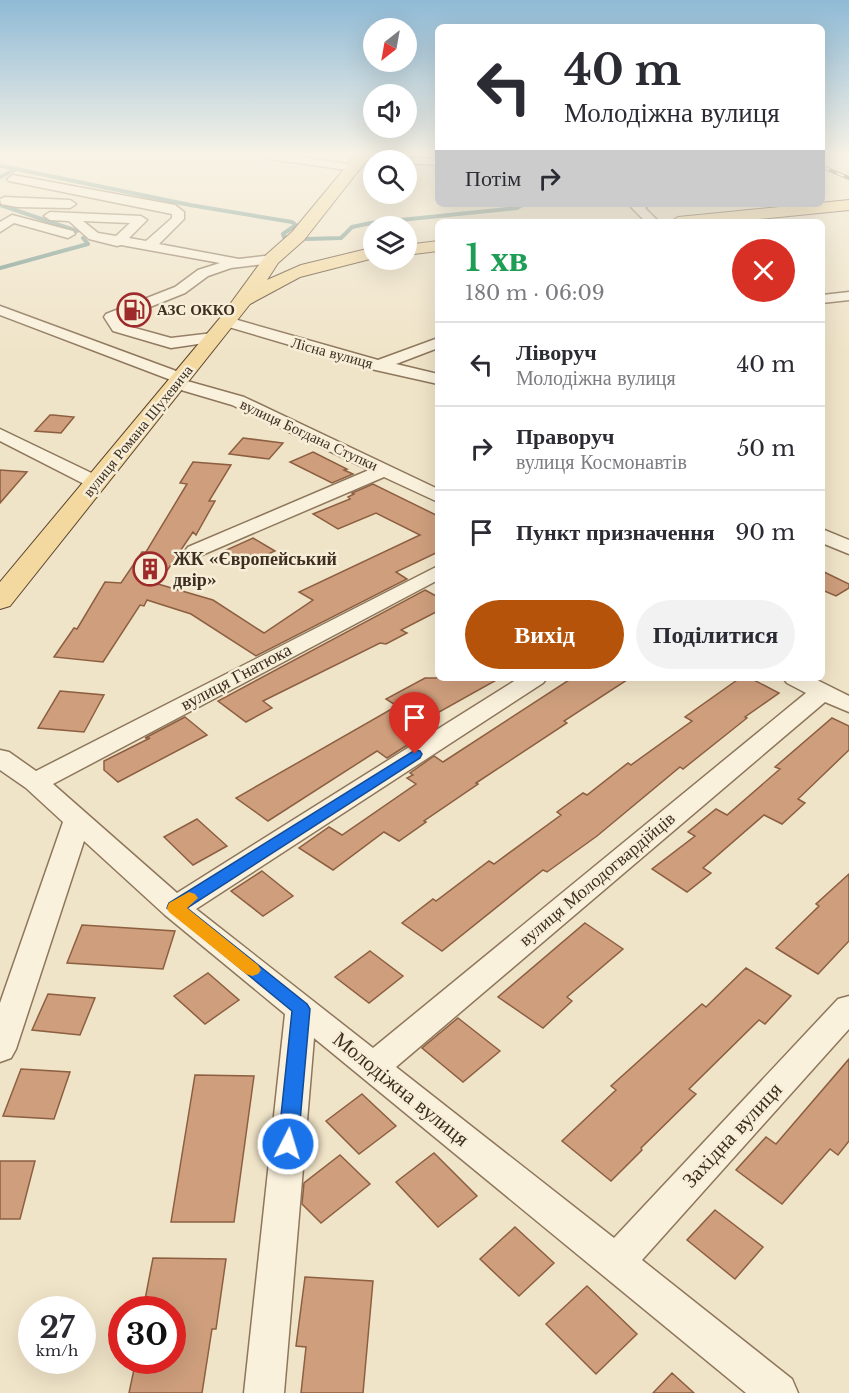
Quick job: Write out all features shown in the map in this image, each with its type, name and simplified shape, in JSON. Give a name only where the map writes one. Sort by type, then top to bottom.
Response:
[{"type":"main road","name":"вулиця Романа Шухевича","points":[[0,600],[227,321],[272,259],[298,236],[310,221]]},
{"type":"main road","points":[[298,236],[306,260]]},
{"type":"main road","points":[[417,249],[435,246]]},
{"type":"main road","points":[[272,259],[289,253],[306,260]]},
{"type":"main road","points":[[227,321],[266,286],[306,260],[363,254]]},
{"type":"street","points":[[19,221],[68,234],[94,236],[117,242],[246,263]]},
{"type":"street","points":[[75,221],[94,236]]},
{"type":"street","points":[[117,242],[140,221]]},
{"type":"street","points":[[147,247],[176,221]]},
{"type":"street","points":[[227,321],[171,344],[118,328],[111,317],[180,290],[203,273],[229,264],[272,259]]},
{"type":"street","points":[[825,299],[849,296]]},
{"type":"street","name":"вулиця Богдана Ступки","points":[[0,310],[238,401],[435,494]]},
{"type":"street","name":"Лісна вулиця","points":[[227,321],[256,333],[435,379]]},
{"type":"street","points":[[377,366],[435,344]]},
{"type":"street","points":[[0,434],[97,483]]},
{"type":"street","points":[[195,551],[386,470]]},
{"type":"street","points":[[825,536],[849,548]]},
{"type":"street","name":"вулиця Гнатюка","points":[[35,782],[435,574]]},
{"type":"street","points":[[175,908],[530,681]]},
{"type":"street","points":[[801,681],[849,705]]},
{"type":"street","name":"вулиця Молодогвардійців","points":[[373,1066],[822,692]]},
{"type":"street","name":"Молодіжна вулиця","points":[[0,758],[35,782],[175,908],[778,1393]]},
{"type":"street","points":[[0,1049],[77,821]]},
{"type":"street","name":"Західна вулиця","points":[[616,1262],[849,1008]]},
{"type":"street","points":[[264,1393],[301,1009]]},
{"type":"building","points":[[50,415],[74,417],[61,433],[35,431]]},
{"type":"building","points":[[243,438],[283,443],[269,459],[229,454]]},
{"type":"building","points":[[313,452],[353,474],[332,483],[290,462]]},
{"type":"building","points":[[193,462],[231,465],[209,501],[215,501],[196,535],[193,532],[158,584],[213,600],[264,633],[313,600],[299,592],[420,535],[376,513],[338,529],[313,514],[350,499],[348,497],[354,494],[352,493],[373,484],[435,515],[435,553],[396,572],[407,579],[256,656],[191,614],[147,600],[144,606],[140,605],[103,662],[54,657],[74,628],[77,629],[105,582],[121,583],[142,552],[146,552],[187,484],[180,483]]},
{"type":"building","points":[[0,470],[27,472],[0,503]]},
{"type":"building","points":[[253,538],[275,551],[246,564],[224,551]]},
{"type":"building","points":[[825,572],[849,584],[849,588],[836,596],[825,591]]},
{"type":"building","points":[[425,590],[435,595],[435,613],[401,630],[407,633],[386,644],[380,643],[263,701],[272,708],[246,722],[218,701]]},
{"type":"building","points":[[425,678],[435,678],[435,681],[495,681],[405,731],[413,737],[408,740],[412,742],[387,758],[377,751],[268,821],[236,798],[397,706],[386,699]]},
{"type":"building","points":[[567,681],[625,681],[476,783],[478,784],[399,841],[384,832],[333,870],[299,848],[329,827],[342,835],[416,784],[407,778],[413,775],[410,773],[434,756],[443,762]]},
{"type":"building","points":[[736,681],[756,681],[779,693],[745,717],[747,718],[683,769],[680,767],[597,836],[547,872],[543,870],[442,951],[402,923],[433,899],[436,901],[489,861],[494,864],[561,815],[557,812],[583,793],[587,795],[628,763],[631,765],[692,721],[685,717]]},
{"type":"building","points":[[60,691],[104,695],[84,732],[38,728]]},
{"type":"building","points":[[185,717],[207,735],[118,782],[104,770],[104,761]]},
{"type":"building","points":[[832,718],[849,726],[849,750],[798,799],[805,803],[782,824],[764,815],[703,868],[711,873],[687,892],[652,869],[695,836],[688,832],[716,809],[727,815],[780,769],[775,767]]},
{"type":"building","points":[[197,819],[227,846],[193,865],[164,837]]},
{"type":"building","points":[[262,871],[293,896],[263,916],[231,891]]},
{"type":"building","points":[[849,874],[849,941],[818,974],[776,948],[819,906],[816,904]]},
{"type":"building","points":[[585,923],[623,949],[567,997],[572,1001],[543,1028],[498,997]]},
{"type":"building","points":[[82,925],[175,931],[163,969],[67,963]]},
{"type":"building","points":[[370,951],[403,976],[369,1003],[335,977]]},
{"type":"building","points":[[746,968],[791,996],[765,1024],[759,1020],[689,1089],[696,1094],[611,1181],[562,1141],[616,1090],[611,1086],[702,1004],[706,1007]]},
{"type":"building","points":[[208,973],[239,1000],[205,1024],[174,996]]},
{"type":"building","points":[[48,994],[95,998],[80,1035],[32,1030]]},
{"type":"building","points":[[458,1018],[500,1051],[463,1082],[422,1048]]},
{"type":"building","points":[[849,1059],[849,1141],[838,1155],[830,1149],[782,1204],[736,1170],[766,1137],[776,1144]]},
{"type":"building","points":[[21,1069],[70,1072],[54,1119],[3,1116]]},
{"type":"building","points":[[195,1075],[254,1076],[234,1222],[171,1222]]},
{"type":"building","points":[[362,1094],[396,1126],[359,1154],[326,1121]]},
{"type":"building","points":[[434,1153],[477,1196],[438,1227],[396,1182]]},
{"type":"building","points":[[340,1155],[370,1184],[321,1223],[302,1204],[304,1183]]},
{"type":"building","points":[[0,1161],[35,1161],[20,1219],[0,1219]]},
{"type":"building","points":[[715,1210],[763,1247],[735,1279],[687,1240]]},
{"type":"building","points":[[515,1227],[554,1263],[519,1296],[480,1259]]},
{"type":"building","points":[[153,1258],[226,1259],[216,1329],[212,1329],[202,1393],[129,1393],[133,1374],[186,1374],[186,1296],[146,1296]]},
{"type":"building","points":[[305,1277],[373,1281],[363,1393],[301,1393],[306,1347],[296,1346]]},
{"type":"building","points":[[587,1286],[637,1334],[596,1374],[546,1324]]},
{"type":"building","points":[[672,1373],[694,1393],[653,1393]]},
{"type":"waterway","points":[[47,221],[77,231]]},
{"type":"waterway","points":[[286,221],[296,225],[283,234],[284,237],[292,238]]},
{"type":"waterway","points":[[306,239],[341,238],[352,227],[390,221]]},
{"type":"waterway","points":[[0,268],[88,244],[83,238]]},
{"type":"slow traffic","points":[[189,898],[175,908],[252,970]]},
{"type":"place","name":"АЗС ОККО","points":[[134,310]]},
{"type":"place","name":"ЖК «Європейський двір»","points":[[150,569]]},
{"type":"route","points":[[288,1144],[301,1009],[175,908],[415,754]]}]
